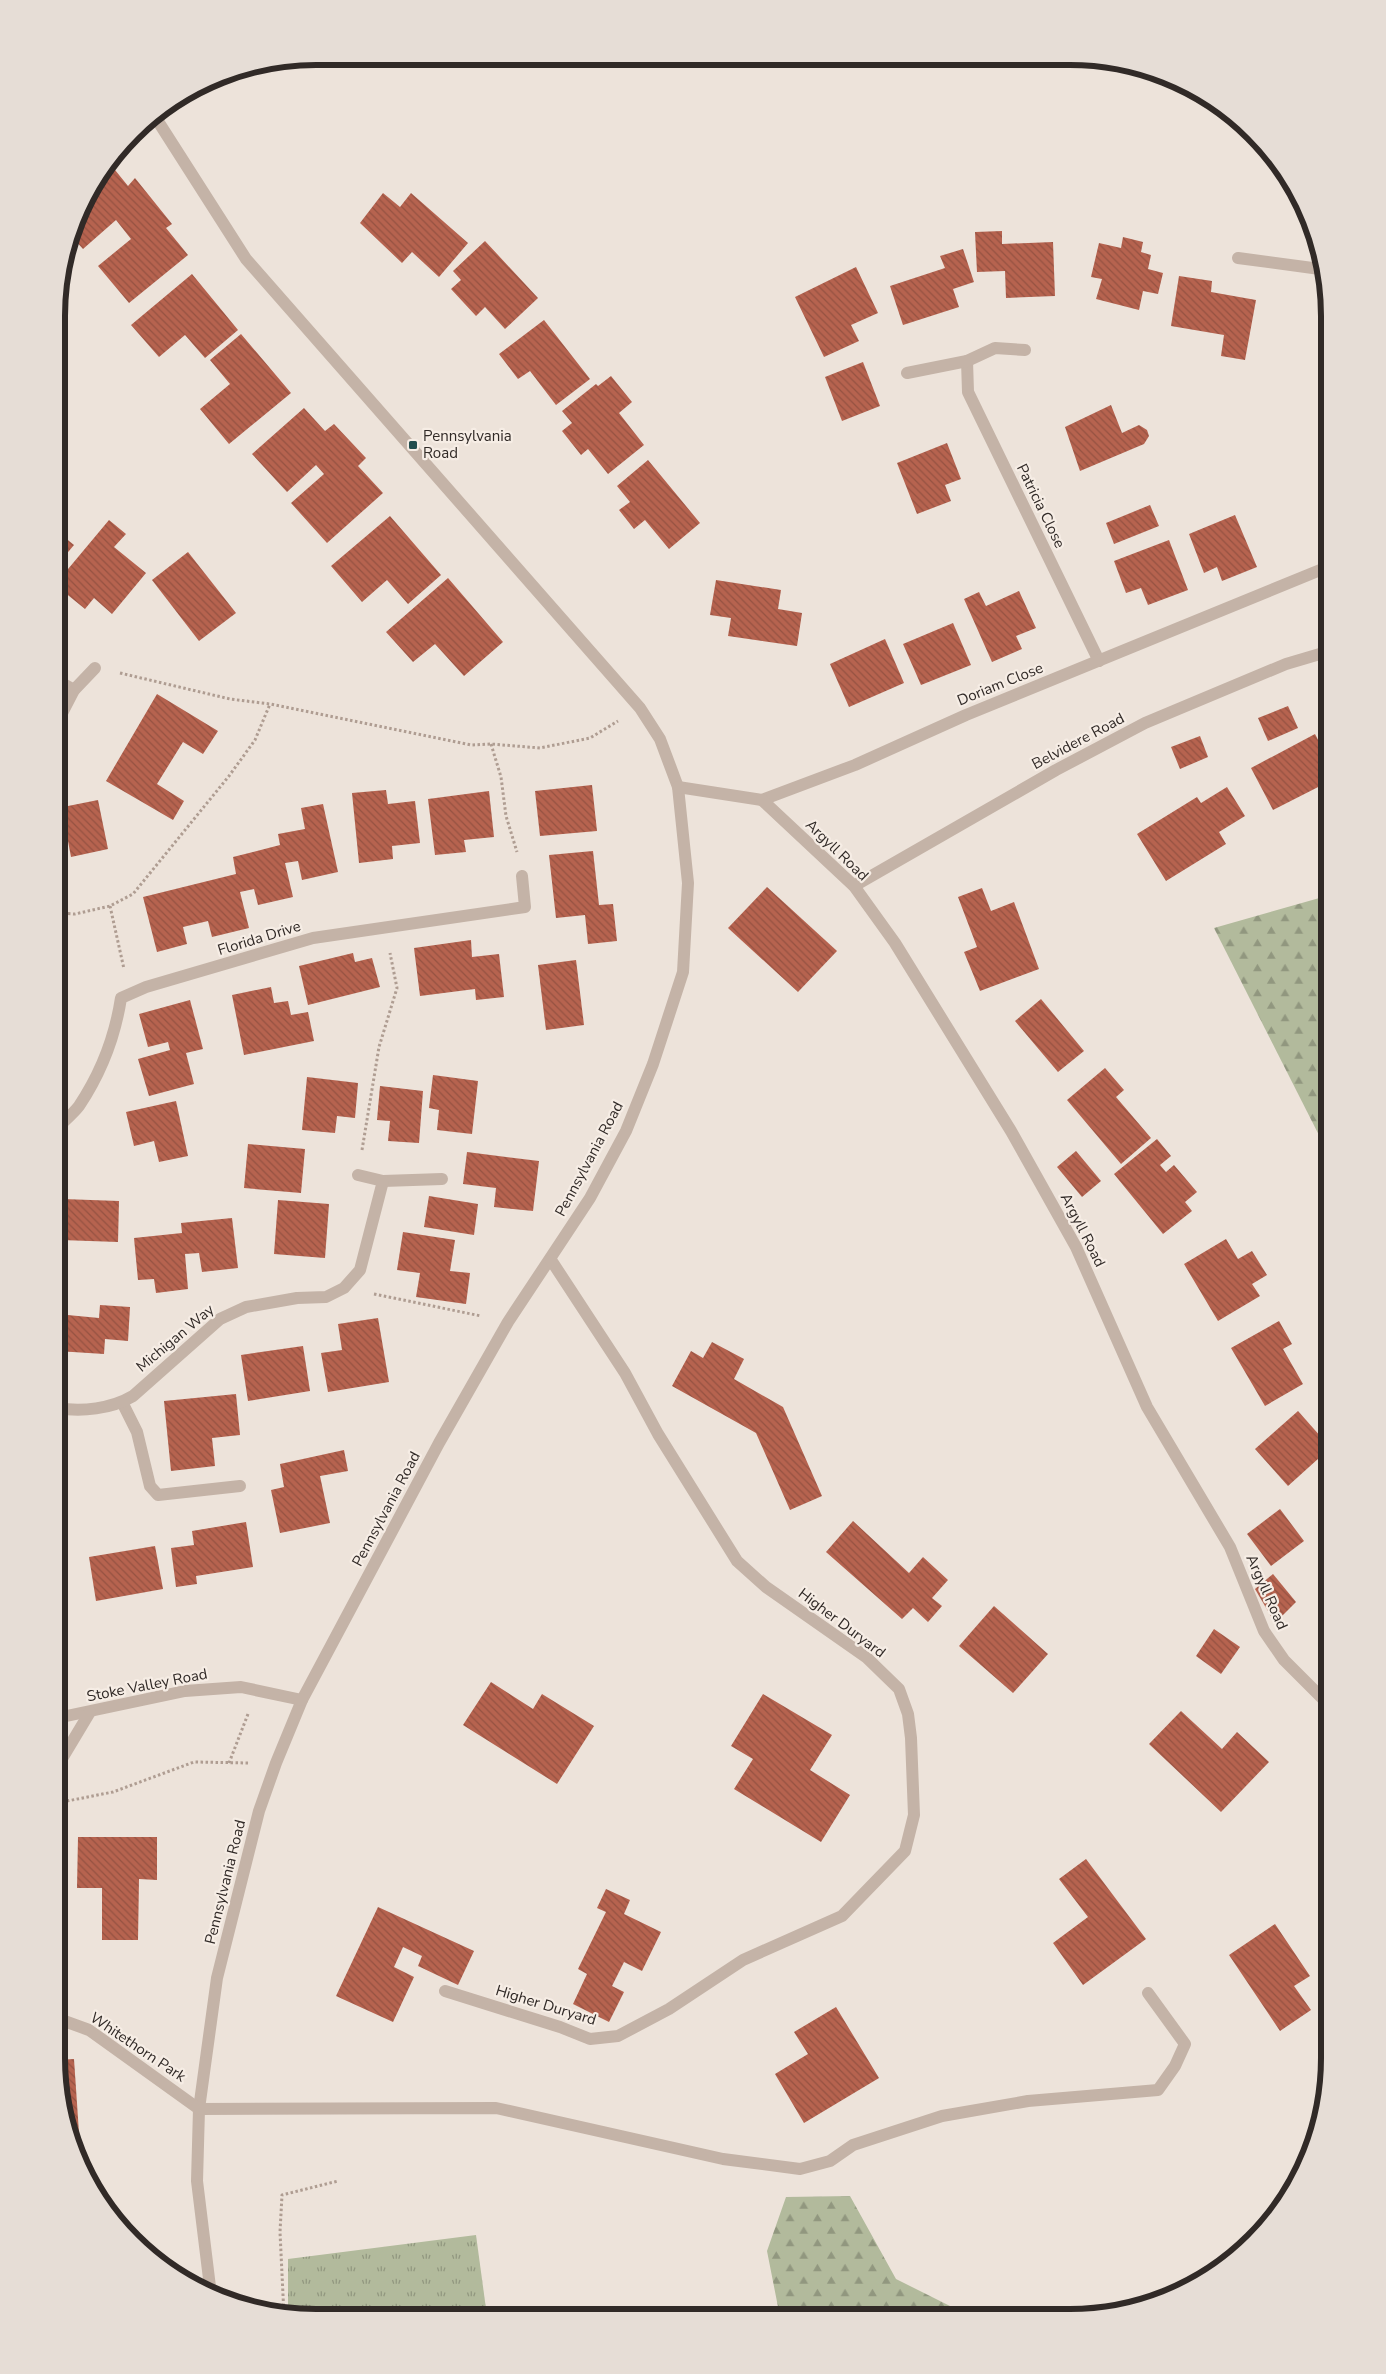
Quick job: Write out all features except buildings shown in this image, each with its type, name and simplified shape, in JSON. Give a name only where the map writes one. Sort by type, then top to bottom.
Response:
[{"type":"street","name":"Pennsylvania Road","points":[[158,121],[246,260],[640,708],[660,739],[678,787],[688,883],[683,972],[653,1064],[626,1131],[590,1198],[551,1260],[508,1322],[439,1443],[302,1700],[259,1812],[217,1978],[199,2109],[197,2181],[210,2285]]},
{"type":"street","points":[[1238,258],[1316,269]]},
{"type":"street","points":[[907,373],[967,361],[995,348],[1025,350]]},
{"type":"street","name":"Patricia Close","points":[[967,361],[968,392],[1099,661]]},
{"type":"street","name":"Doriam Close","points":[[678,787],[762,800],[855,764],[966,715],[1321,570]]},
{"type":"street","name":"Belvidere Road","points":[[854,886],[1056,770],[1146,724],[1286,664],[1321,654]]},
{"type":"street","points":[[65,707],[74,690],[95,668]]},
{"type":"street","points":[[65,685],[74,690]]},
{"type":"street","name":"Argyll Road","points":[[762,800],[854,886],[895,943],[1006,1123],[1076,1247],[1148,1407],[1230,1547],[1264,1631],[1284,1660],[1321,1697]]},
{"type":"street","name":"Florida Drive","points":[[130,994],[146,987],[313,938],[525,907],[522,876]]},
{"type":"street","points":[[65,1120],[78,1107],[105,1059],[116,1028],[121,998],[130,994]]},
{"type":"street","points":[[358,1175],[383,1180],[442,1179]]},
{"type":"street","name":"Michigan Way","points":[[65,1408],[102,1408],[122,1402],[133,1396],[220,1319],[246,1307],[298,1298],[326,1297],[344,1288],[360,1270],[383,1180]]},
{"type":"street","name":"Higher Duryard","points":[[445,1991],[560,2026],[590,2039],[618,2036],[640,2026],[743,1960],[842,1916],[905,1852],[914,1815],[911,1738],[908,1714],[899,1690],[866,1657],[766,1587],[737,1560],[658,1434],[625,1373],[551,1260]]},
{"type":"street","points":[[122,1402],[137,1432],[150,1486],[158,1495],[240,1486]]},
{"type":"street","name":"Stoke Valley Road","points":[[65,1717],[185,1691],[241,1687],[302,1700]]},
{"type":"street","points":[[65,1754],[90,1712]]},
{"type":"street","points":[[199,2109],[496,2108],[724,2159],[800,2169],[830,2161],[853,2145],[942,2116],[1028,2101],[1158,2090],[1175,2066],[1185,2044],[1148,1992]]},
{"type":"street","name":"Whitethorn Park","points":[[65,2021],[89,2030],[199,2109]]},
{"type":"path","points":[[95,668],[230,698],[270,704],[471,745],[491,744],[540,748],[590,738],[640,708]]},
{"type":"path","points":[[65,913],[75,914],[110,906],[133,894],[230,776],[255,740],[270,704]]},
{"type":"path","points":[[491,744],[501,777],[506,816],[516,846],[522,876]]},
{"type":"path","points":[[110,906],[130,994]]},
{"type":"path","points":[[358,1175],[379,1047],[396,988],[385,928]]},
{"type":"path","points":[[344,1288],[508,1322]]},
{"type":"path","points":[[229,1763],[258,1690]]},
{"type":"path","points":[[65,1801],[114,1792],[194,1762],[276,1764]]},
{"type":"path","points":[[284,2307],[280,2232],[282,2195],[338,2181]]},
{"type":"green space","points":[[1321,898],[1321,1139],[1214,928]]},
{"type":"green space","points":[[850,2196],[896,2279],[952,2307],[952,2309],[778,2309],[767,2251],[786,2197]]},
{"type":"green space","points":[[476,2235],[486,2309],[288,2307],[288,2259]]},
{"type":"place","name":"Pennsylvania Road","points":[[413,445]]}]
